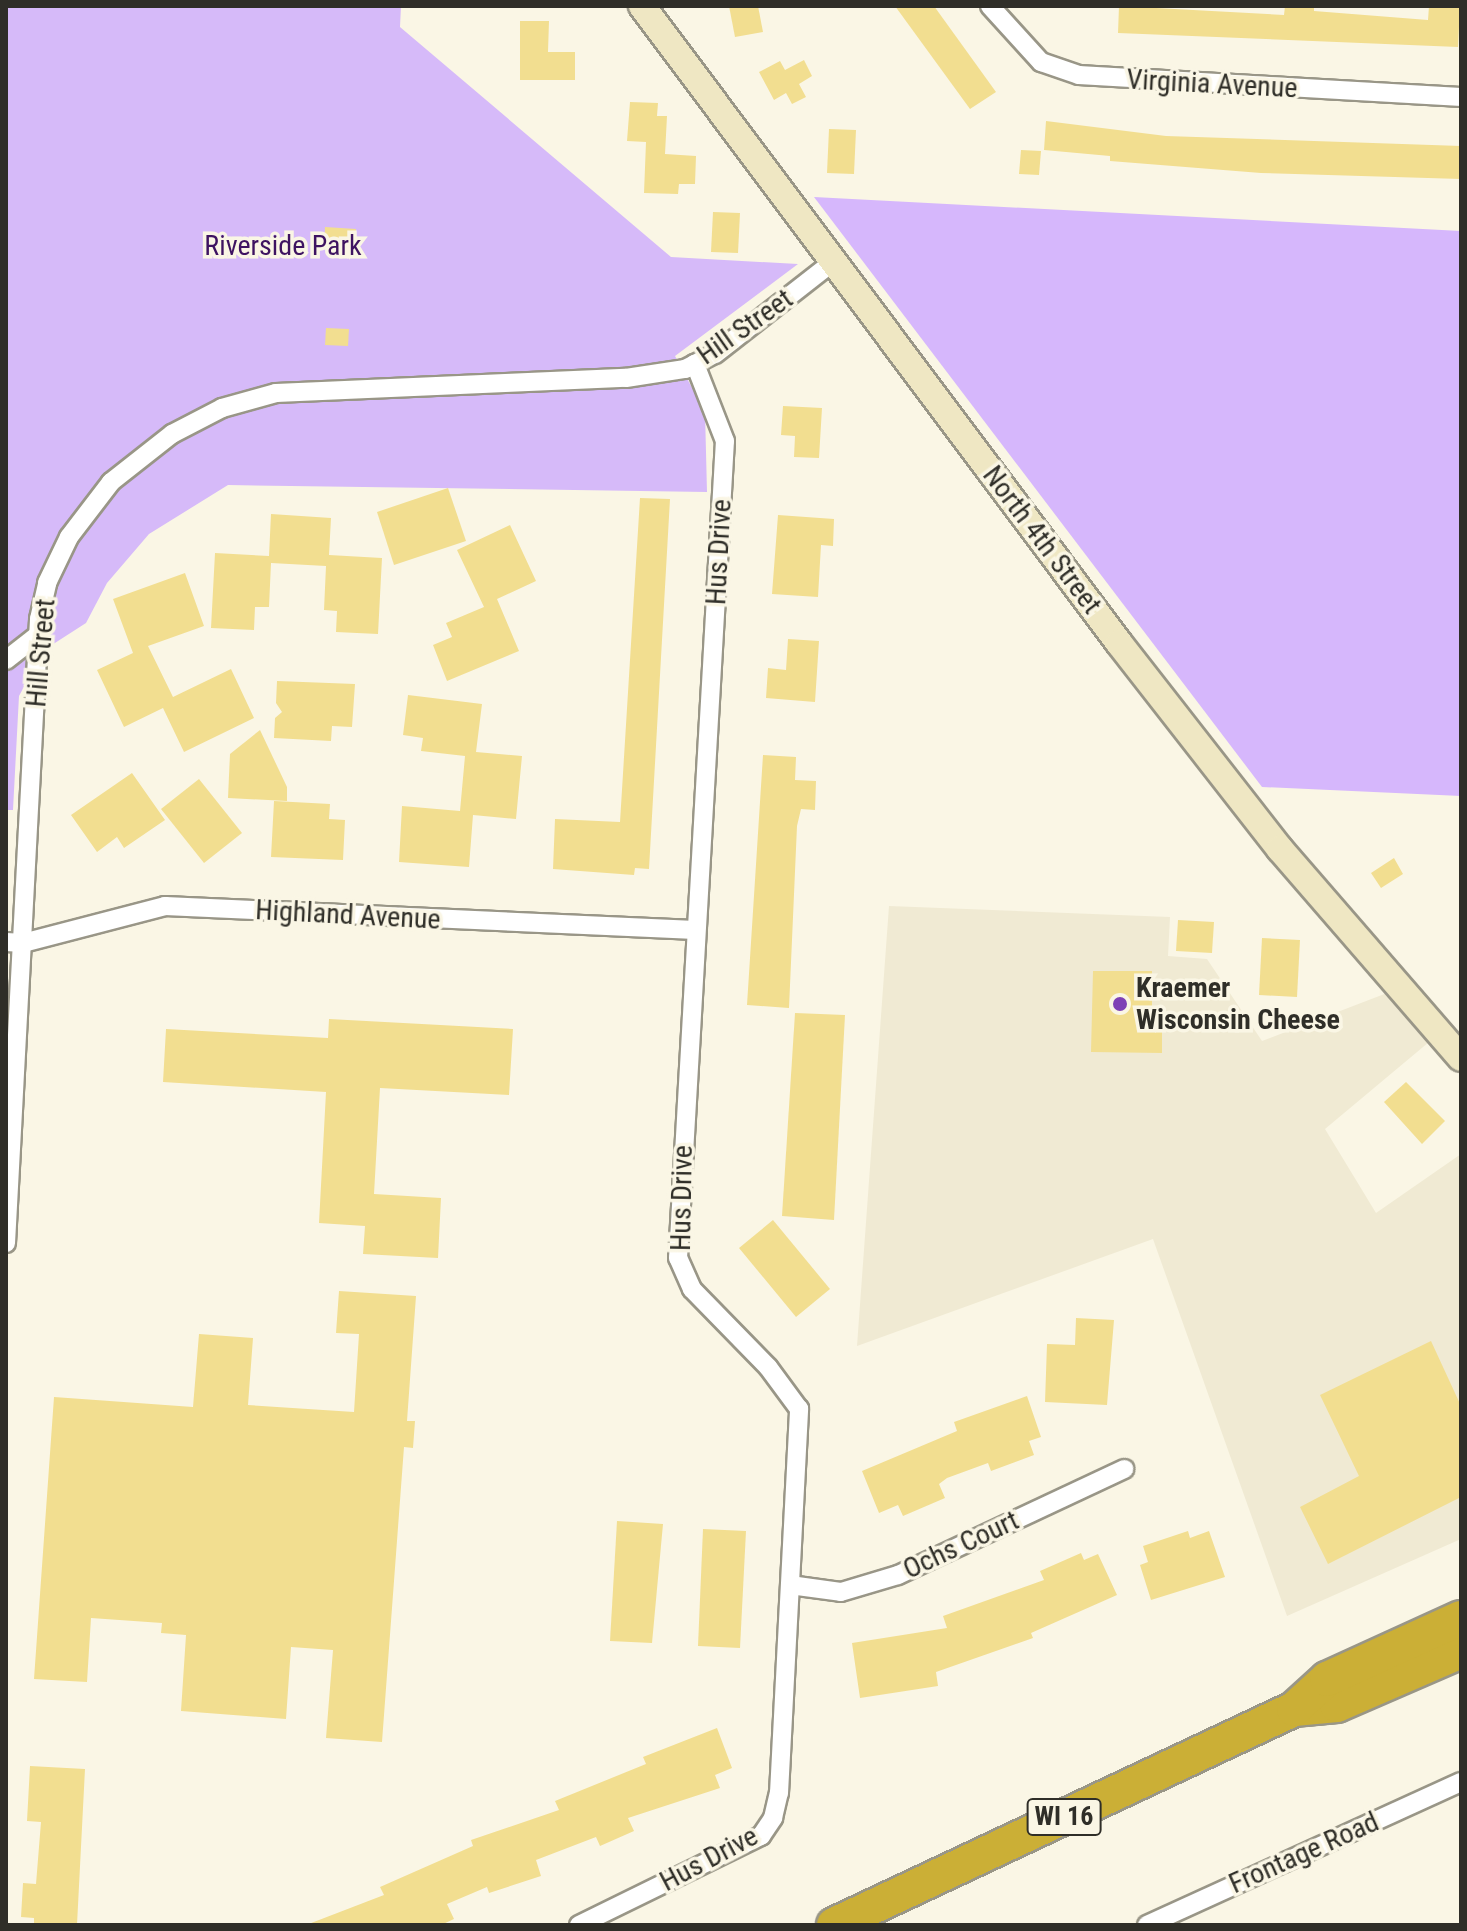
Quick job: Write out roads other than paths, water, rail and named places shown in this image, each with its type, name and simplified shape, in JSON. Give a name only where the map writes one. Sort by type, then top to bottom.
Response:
[{"type":"highway","name":"WI 16","points":[[834,1925],[1294,1709],[1327,1679],[1461,1618]]},
{"type":"highway","name":"WI 16","points":[[1294,1709],[1337,1705],[1461,1651]]},
{"type":"street","name":"North 4th Street","points":[[642,6],[1280,849],[1461,1058]]},
{"type":"street","name":"Virginia Avenue","points":[[990,6],[1041,62],[1079,75],[1461,97]]},
{"type":"street","name":"Hill Street","points":[[6,1243],[15,942],[37,636],[56,561],[111,482],[172,434],[222,408],[314,388],[626,378],[695,364],[762,320],[834,261]]},
{"type":"street","name":"Hus Drive","points":[[579,1925],[751,1842],[769,1827],[779,1793],[799,1409],[768,1367],[692,1289],[678,1258],[725,441],[695,364]]},
{"type":"street","points":[[6,660],[37,636]]},
{"type":"street","name":"Highland Avenue","points":[[15,942],[165,906],[695,930]]},
{"type":"street","name":"Ochs Court","points":[[790,1585],[841,1592],[898,1575],[1124,1469]]},
{"type":"street","name":"Frontage Road","points":[[1147,1925],[1461,1782]]},
{"type":"place","name":"Kraemer Wisconsin Cheese","points":[[1120,1004]]},
{"type":"park label","name":"Riverside Park","points":[[283,246]]}]
